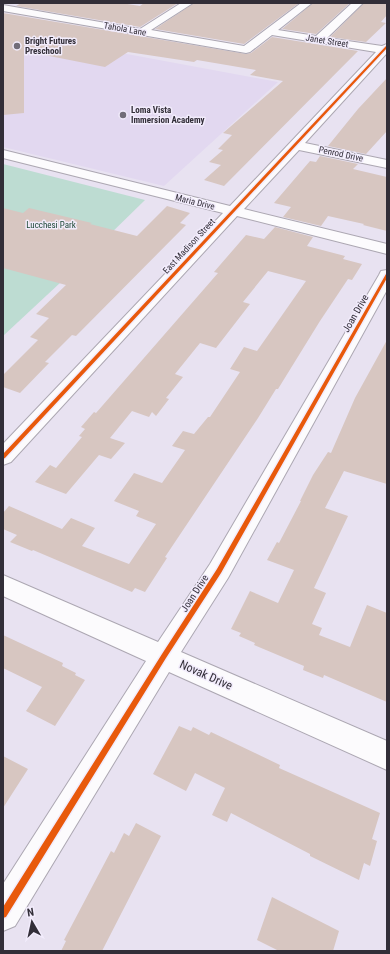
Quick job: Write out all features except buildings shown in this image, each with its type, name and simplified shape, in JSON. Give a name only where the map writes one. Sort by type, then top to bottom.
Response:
[{"type":"street","points":[[141,32],[188,3]]},
{"type":"street","points":[[270,32],[307,3]]},
{"type":"street","points":[[318,40],[358,3]]},
{"type":"street","name":"Tahola Lane","points":[[3,8],[246,50],[270,32]]},
{"type":"street","points":[[46,16],[59,8]]},
{"type":"street","name":"Janet Street","points":[[270,32],[385,49]]},
{"type":"street","name":"East Madison Street","points":[[3,457],[385,49]]},
{"type":"street","name":"Penrod Drive","points":[[296,145],[387,164]]},
{"type":"street","name":"Maria Drive","points":[[3,154],[387,248]]},
{"type":"street","name":"Joan Drive","points":[[3,914],[164,656],[220,571],[387,275]]},
{"type":"street","name":"Novak Drive","points":[[3,585],[387,756]]},
{"type":"shaded area","name":"Loma Vista Immersion Academy","points":[[3,31],[278,82],[164,186],[3,147]]},
{"type":"green space","name":"Lucchesi Park","points":[[3,164],[145,200],[3,336]]},
{"type":"cycle path","points":[[3,457],[387,47]]},
{"type":"cycle path","points":[[3,914],[164,656],[219,571],[387,275]]},
{"type":"place","name":"Bright Futures Preschool","points":[[17,46]]},
{"type":"place","name":"Loma Vista Immersion Academy","points":[[123,115]]}]
